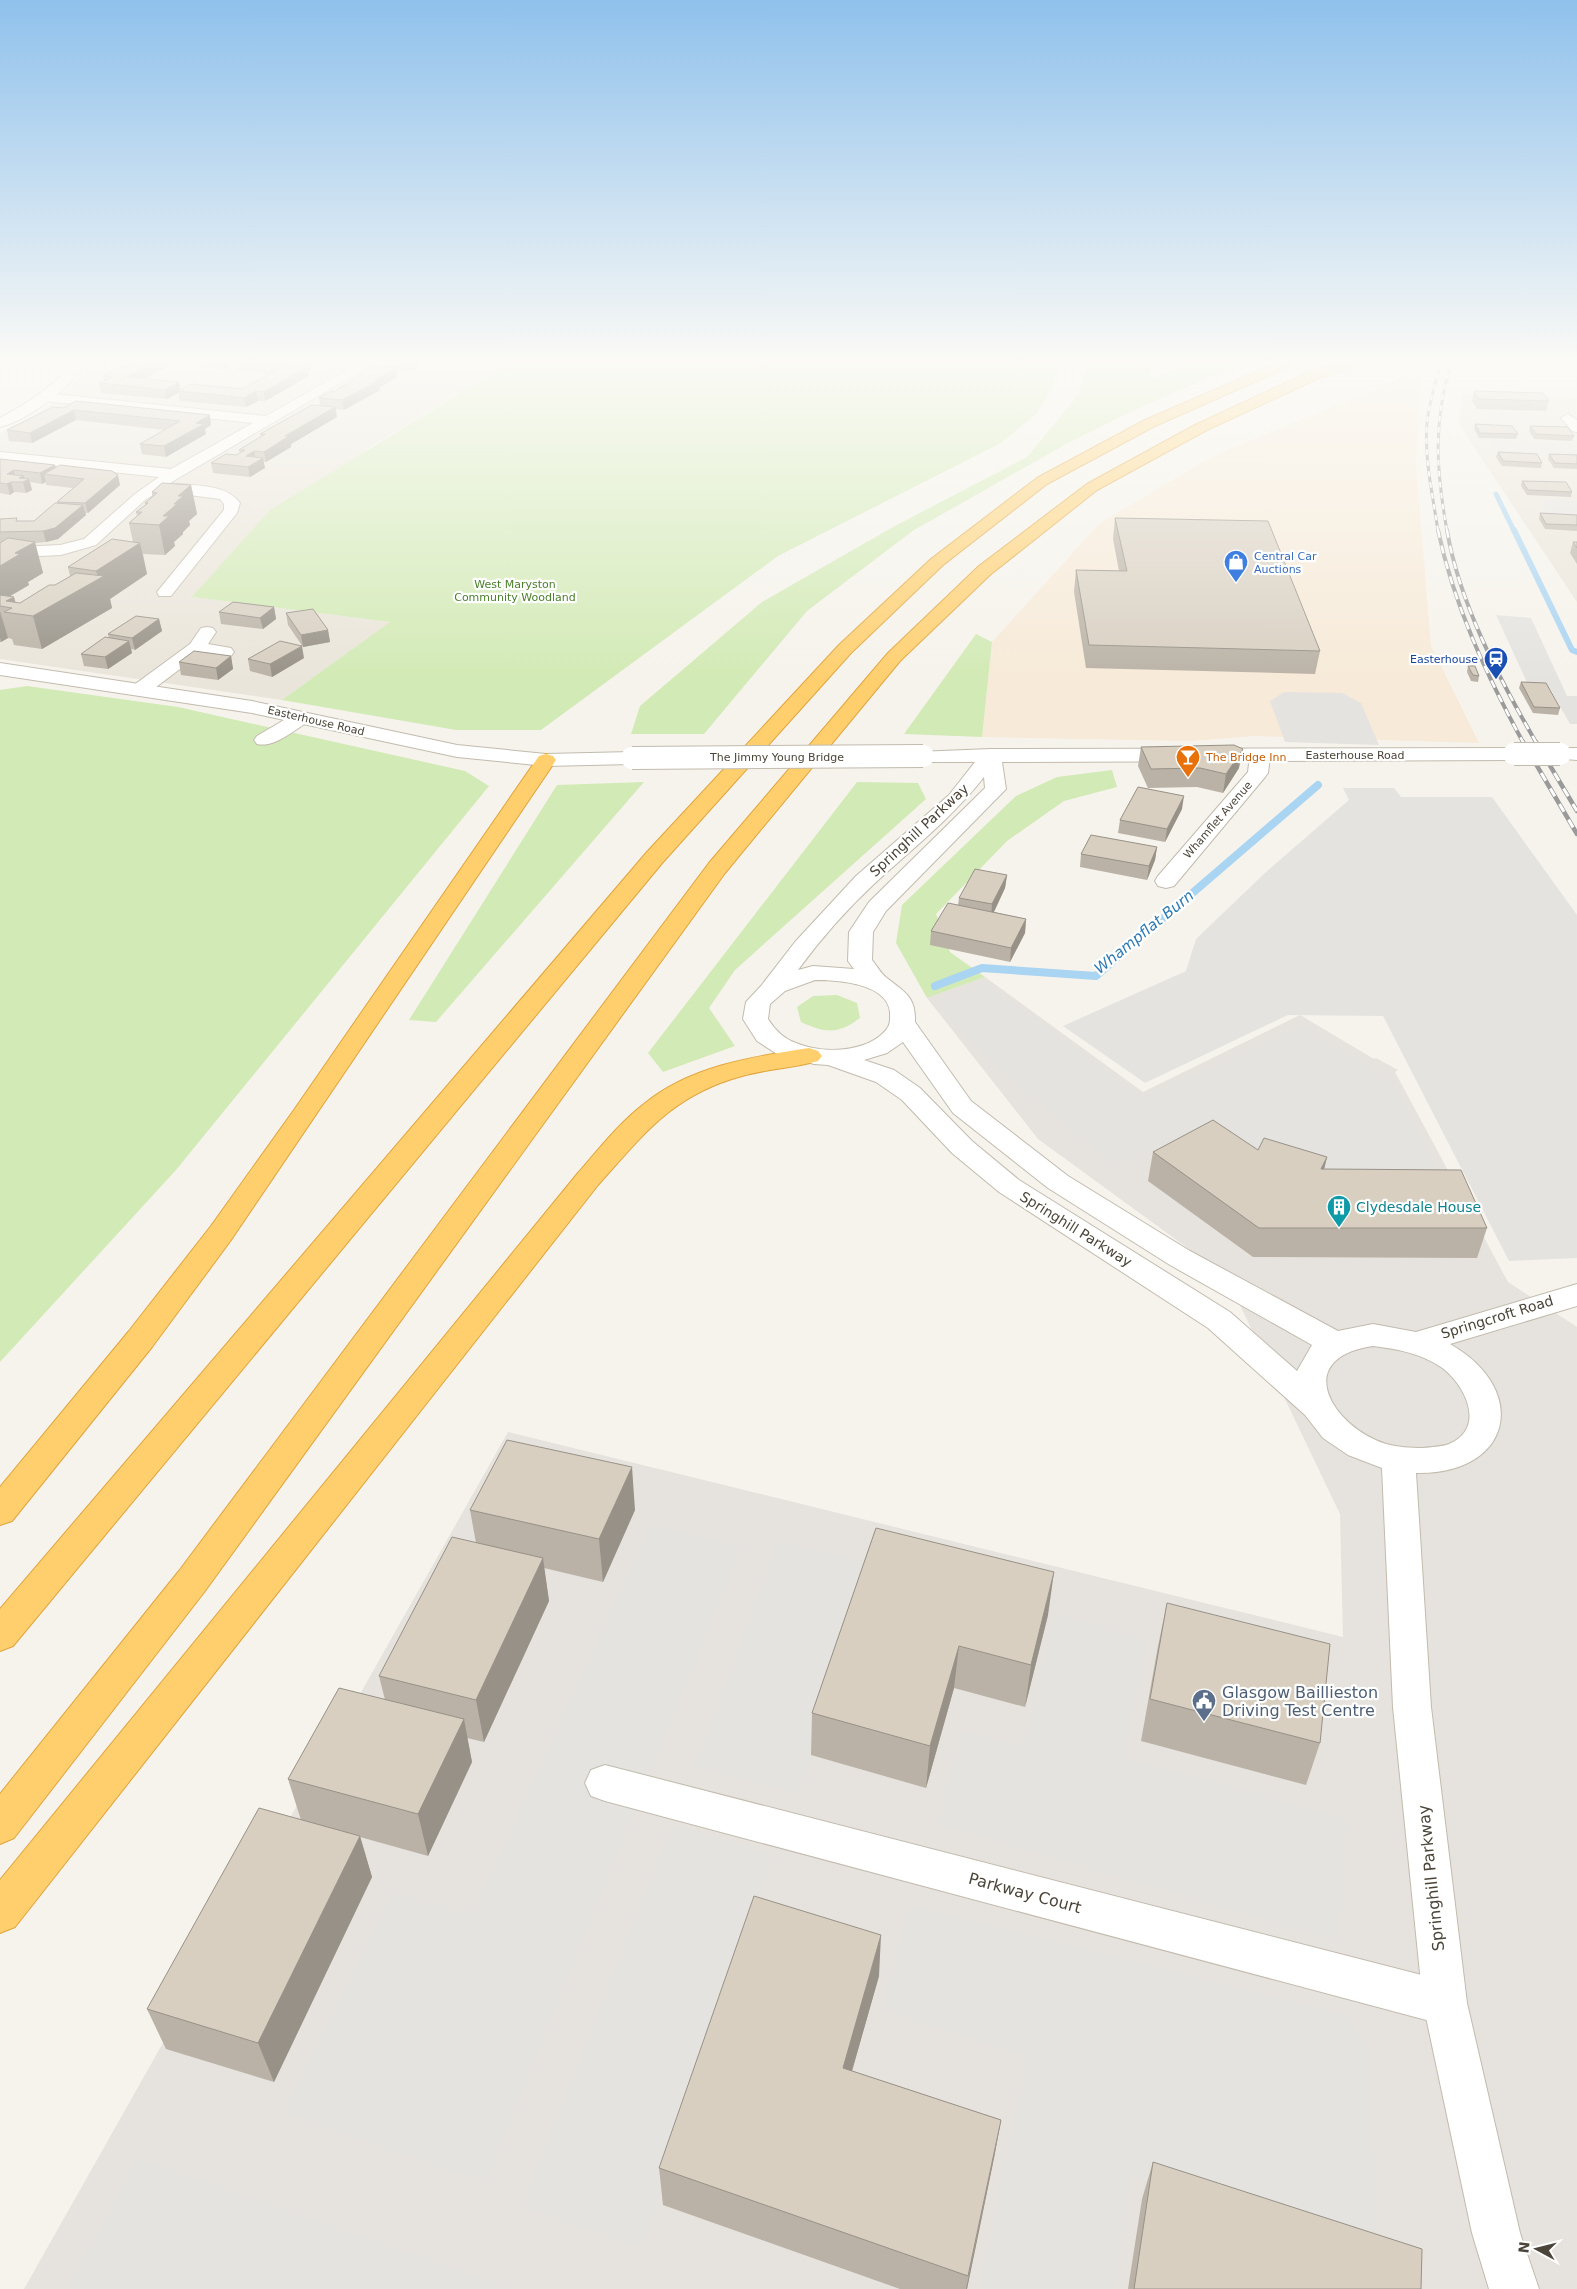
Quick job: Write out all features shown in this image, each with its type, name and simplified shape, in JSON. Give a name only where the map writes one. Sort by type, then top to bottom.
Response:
[{"type":"highway","points":[[0,1635],[655,857],[845,649],[937,562],[1042,480],[1063,469]]},
{"type":"highway","points":[[0,1825],[192,1581],[717,868],[894,657],[985,570],[1092,487],[1125,469]]},
{"type":"highway","points":[[0,1511],[139,1343],[220,1236],[284,1145],[470,868],[546,760]]},
{"type":"highway","points":[[0,1913],[588,1179],[624,1140],[663,1102],[697,1084],[726,1072],[822,1057]]},
{"type":"street","points":[[123,469],[173,474]]},
{"type":"street","points":[[4,555],[60,550],[90,542],[154,486],[182,469]]},
{"type":"street","points":[[154,486],[216,493],[225,496],[232,503],[232,510],[165,592]]},
{"type":"street","points":[[141,689],[196,648],[207,632]]},
{"type":"street","points":[[196,648],[225,652]]},
{"type":"street","name":"Easterhouse Road","points":[[0,669],[252,707],[457,751],[546,760],[632,758]]},
{"type":"street","points":[[264,740],[301,718]]},
{"type":"street","name":"Easterhouse Road","points":[[923,756],[1569,754]]},
{"type":"street","name":"Springhill Parkway","points":[[822,1057],[859,1055],[880,1047],[895,1036],[903,1022],[903,1008],[894,995],[879,984],[860,961],[861,932],[877,907],[996,789],[991,755]]},
{"type":"street","name":"Springhill Parkway","points":[[991,755],[956,799],[864,881],[803,947],[773,987],[760,998],[755,1012],[757,1026],[768,1039],[786,1050],[822,1057],[885,1076],[911,1094],[962,1147],[1009,1186],[1219,1320],[1316,1406]]},
{"type":"street","name":"The Jimmy Young Bridge","points":[[632,758],[923,756]]},
{"type":"street","name":"Whamflet Avenue","points":[[1166,881],[1258,773],[1260,756]]},
{"type":"street","name":"Springhill Parkway","points":[[773,987],[791,978],[813,973],[836,972],[859,976],[879,984]]},
{"type":"street","name":"Springhill Parkway","points":[[903,1022],[931,1065],[962,1107],[1058,1182],[1180,1258],[1334,1344]]},
{"type":"street","name":"Springcroft Road","points":[[1418,1342],[1577,1295]]},
{"type":"street","points":[[1373,1335],[1395,1336],[1418,1342],[1444,1354],[1465,1370],[1480,1389],[1487,1409],[1484,1429],[1473,1445],[1453,1457],[1427,1462],[1398,1460],[1372,1452],[1348,1439],[1329,1424],[1316,1406],[1310,1388],[1312,1370],[1320,1356],[1334,1344],[1352,1338],[1373,1335]]},
{"type":"street","name":"Springhill Parkway","points":[[1398,1460],[1412,1707],[1445,2003],[1496,2233],[1514,2289]]},
{"type":"street","name":"Parkway Court","points":[[605,1782],[1445,2003]]},
{"type":"shaded area","points":[[0,469],[344,469],[193,597],[391,622],[282,700],[0,659]]},
{"type":"shaded area","name":"Central Car Auctions","points":[[1192,469],[1416,469],[1431,646],[1479,743],[1254,736],[1191,741],[982,737],[992,642],[1100,523]]},
{"type":"shaded area","points":[[1488,469],[1577,469],[1577,602]]},
{"type":"shaded area","points":[[1540,500],[1577,501],[1577,518],[1550,517]]},
{"type":"shaded area","points":[[1496,615],[1531,618],[1567,696],[1577,696],[1577,724],[1570,724],[1550,689],[1530,689]]},
{"type":"shaded area","points":[[1284,692],[1342,693],[1361,703],[1379,745],[1285,742],[1270,701]]},
{"type":"shaded area","points":[[1343,788],[1394,788],[1401,797],[1492,797],[1577,915],[1577,1258],[1509,1261],[1383,1016],[1288,1015],[1145,1083],[1063,1026],[1186,971],[1196,939],[1266,872],[1349,800]]},
{"type":"shaded area","points":[[985,977],[1143,1092],[1300,1015],[1374,1059],[1376,1058],[1398,1070],[1395,1072],[1508,1282],[1577,1327],[1577,2289],[24,2289],[508,1432],[1343,1637],[1340,1514],[1226,1276],[1038,1139],[927,998]]},
{"type":"shaded area","points":[[985,983],[1143,1097],[1302,1026],[1396,1086],[1442,1184],[1330,1185],[1204,1128],[1115,1166],[991,1063],[937,1003]]},
{"type":"shaded area","points":[[651,1524],[741,1546],[485,2182],[283,2113],[392,1891],[472,1916]]},
{"type":"shaded area","points":[[778,1542],[871,1563],[799,1794],[695,1766]]},
{"type":"shaded area","points":[[1055,1615],[1146,1639],[1123,1757],[1348,1819],[1338,1941],[937,1824],[963,1731],[1023,1748]]},
{"type":"shaded area","points":[[672,1825],[773,1855],[641,2248],[522,2206]]},
{"type":"shaded area","points":[[910,1904],[1346,2016],[1367,2047],[1378,2256],[1129,2175],[1116,2289],[979,2289],[1027,2057],[882,2009]]},
{"type":"shaded area","points":[[138,2159],[512,2289],[67,2289]]},
{"type":"green space","name":"West Maryston Community Woodland","points":[[337,469],[950,469],[778,556],[541,730],[456,730],[282,700],[390,622],[192,597],[270,510]]},
{"type":"green space","points":[[1004,469],[1022,469],[914,530],[807,611],[704,734],[631,734],[640,706],[762,602],[893,527]]},
{"type":"green space","points":[[976,634],[992,642],[982,737],[904,734]]},
{"type":"green space","points":[[27,686],[178,707],[465,771],[489,786],[176,1170],[0,1362],[0,690]]},
{"type":"green space","points":[[1112,770],[1117,787],[1064,801],[1007,841],[936,914],[950,952],[985,977],[927,998],[896,943],[902,905],[1016,796],[1057,777]]},
{"type":"green space","points":[[644,782],[436,1022],[409,1020],[557,785]]},
{"type":"green space","points":[[857,782],[918,783],[926,799],[735,970],[709,1008],[735,1046],[663,1072],[648,1053]]},
{"type":"green space","points":[[837,995],[857,1003],[860,1018],[838,1030],[824,1030],[801,1022],[797,1007],[813,996]]},
{"type":"building","points":[[0,469],[48,469],[40,473],[14,470],[7,474],[24,476],[19,478],[29,479],[23,482],[0,483]]},
{"type":"building","points":[[53,469],[93,469],[112,471],[118,475],[85,503],[57,502],[84,479],[44,474]]},
{"type":"building","points":[[1522,481],[1566,482],[1572,492],[1528,490]]},
{"type":"building","points":[[162,483],[191,485],[178,496],[183,496],[163,516],[169,516],[159,525],[129,523],[142,512],[136,512],[157,493],[152,492]]},
{"type":"building","points":[[55,503],[83,505],[55,528],[43,531],[0,532],[0,519],[17,518],[16,521],[34,521]]},
{"type":"building","points":[[1540,513],[1577,515],[1577,525],[1546,524]]},
{"type":"building","points":[[1115,518],[1268,521],[1320,651],[1089,645],[1076,570],[1127,571]]},
{"type":"building","points":[[8,538],[35,542],[15,553],[20,554],[0,566],[0,543]]},
{"type":"building","points":[[112,539],[140,543],[96,571],[68,567]]},
{"type":"building","points":[[76,573],[104,576],[33,616],[4,612],[12,608],[0,606],[0,595],[14,597],[6,601],[20,603],[49,585],[55,585]]},
{"type":"building","points":[[233,602],[274,607],[260,618],[219,612]]},
{"type":"building","points":[[313,609],[328,630],[301,635],[286,613]]},
{"type":"building","points":[[136,616],[159,619],[132,638],[108,634]]},
{"type":"building","points":[[105,637],[129,641],[105,657],[81,654]]},
{"type":"building","points":[[280,641],[302,646],[270,664],[248,659]]},
{"type":"building","points":[[194,651],[231,656],[216,668],[179,662]]},
{"type":"building","points":[[1468,666],[1475,666],[1479,676],[1473,675]]},
{"type":"building","points":[[1521,682],[1546,683],[1560,708],[1534,707]]},
{"type":"building","points":[[1234,745],[1243,749],[1226,774],[1200,768],[1151,769],[1141,747]]},
{"type":"building","points":[[1138,787],[1184,796],[1167,829],[1120,820]]},
{"type":"building","points":[[1091,835],[1157,847],[1149,866],[1081,854]]},
{"type":"building","points":[[975,869],[1007,875],[992,904],[959,898]]},
{"type":"building","points":[[948,903],[1026,919],[1011,948],[931,931]]},
{"type":"building","points":[[1213,1120],[1258,1150],[1264,1138],[1327,1157],[1321,1169],[1461,1170],[1487,1228],[1259,1228],[1153,1152]]},
{"type":"building","points":[[507,1440],[632,1467],[599,1539],[470,1510]]},
{"type":"building","points":[[876,1528],[1054,1572],[1031,1665],[959,1646],[930,1746],[812,1713]]},
{"type":"building","points":[[452,1537],[543,1558],[476,1700],[379,1676]]},
{"type":"building","points":[[1167,1603],[1330,1644],[1320,1743],[1150,1699]]},
{"type":"building","points":[[339,1688],[464,1719],[418,1814],[288,1779]]},
{"type":"building","points":[[259,1808],[360,1836],[258,2043],[147,2009]]},
{"type":"building","points":[[754,1896],[881,1935],[843,2068],[1001,2120],[968,2276],[659,2168]]},
{"type":"building","points":[[1153,2162],[1422,2249],[1421,2289],[1134,2289]]},
{"type":"waterway","points":[[1496,494],[1514,531]]},
{"type":"waterway","points":[[1514,530],[1572,650],[1577,652]]},
{"type":"waterway","name":"Whampflat Burn","points":[[935,986],[982,968],[1096,976],[1318,785]]},
{"type":"railway","points":[[1429,469],[1438,531]]},
{"type":"railway","points":[[1439,469],[1447,531]]},
{"type":"railway","points":[[1438,530],[1462,613],[1497,693],[1524,744]]},
{"type":"railway","points":[[1447,530],[1453,558],[1471,613],[1495,667],[1537,744]]},
{"type":"railway","points":[[1523,742],[1577,834]]},
{"type":"railway","points":[[1536,742],[1577,811]]},
{"type":"place","name":"Central Car Auctions","points":[[1236,583]]},
{"type":"place","name":"Easterhouse","points":[[1496,680]]},
{"type":"place","name":"The Bridge Inn","points":[[1188,778]]},
{"type":"place","name":"Clydesdale House","points":[[1339,1228]]},
{"type":"place","name":"Glasgow Baillieston Driving Test Centre","points":[[1204,1722]]}]
